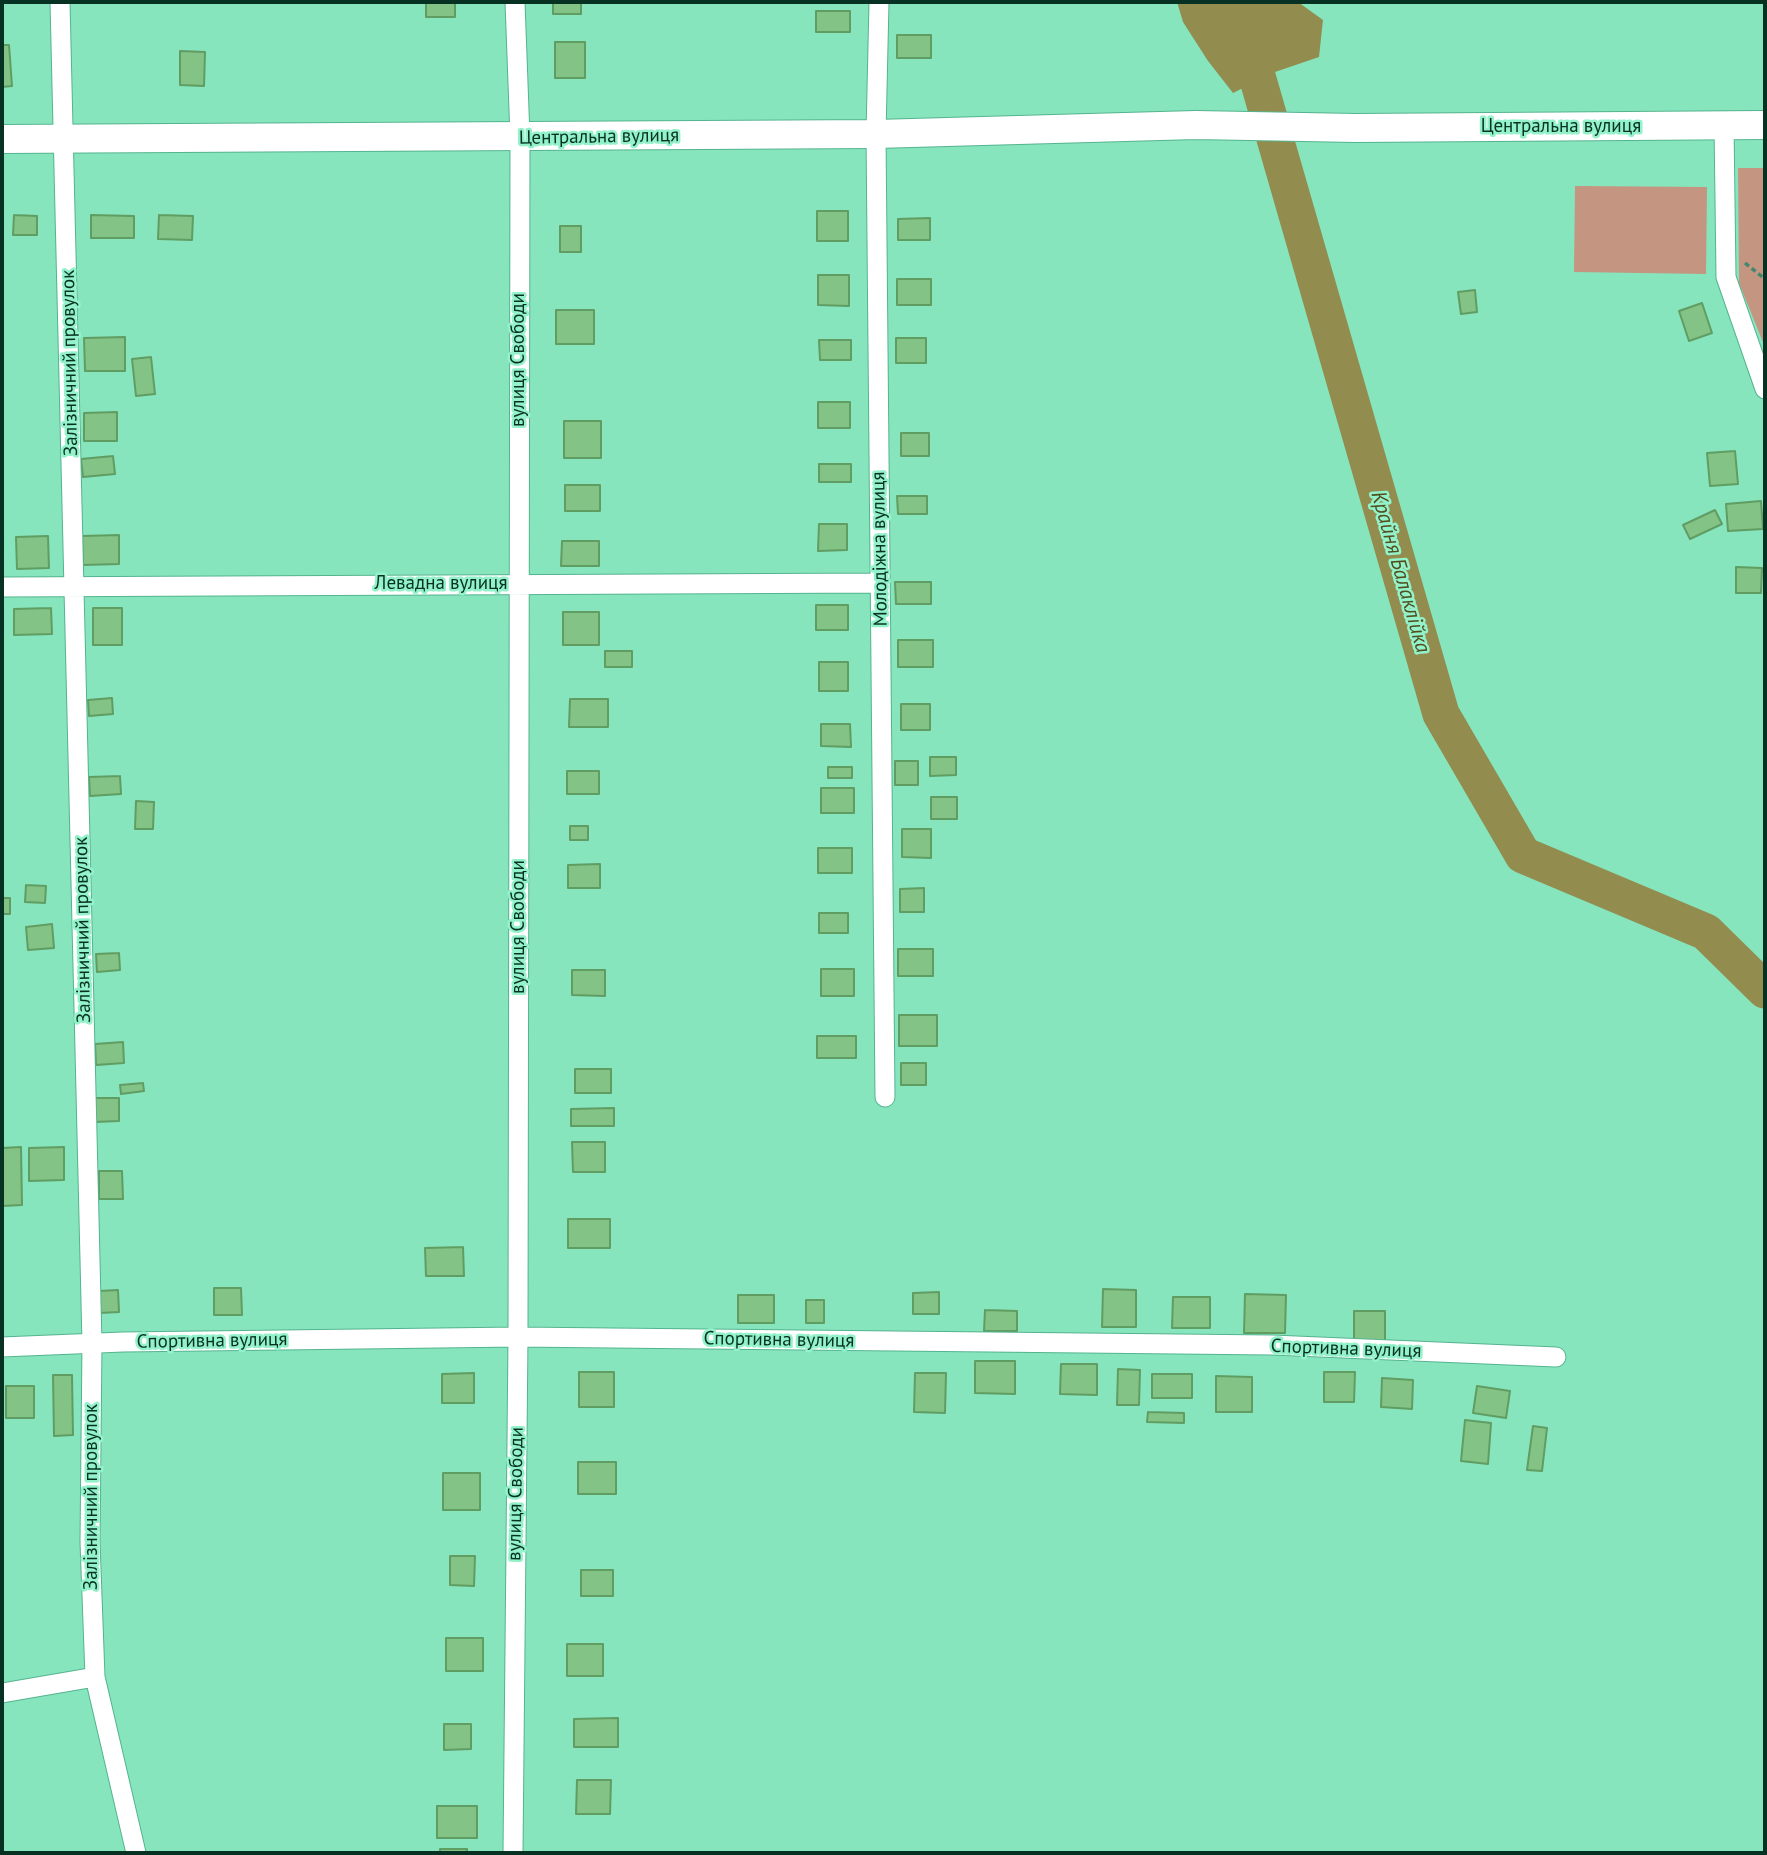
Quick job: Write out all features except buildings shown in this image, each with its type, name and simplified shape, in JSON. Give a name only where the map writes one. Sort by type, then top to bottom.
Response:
[{"type":"street","name":"Залізничний провулок","points":[[60,2],[92,1343],[90,1542],[95,1677],[136,1853]]},
{"type":"street","name":"вулиця Свободи","points":[[513,1853],[518,1337],[520,137],[515,2]]},
{"type":"street","name":"Молодіжна вулиця","points":[[879,2],[876,134],[885,1097]]},
{"type":"street","name":"Центральна вулиця","points":[[2,139],[876,134],[1196,125],[1356,128],[1765,125]]},
{"type":"street","points":[[1724,125],[1726,277],[1765,389]]},
{"type":"street","name":"Левадна вулиця","points":[[2,586],[880,583]]},
{"type":"street","name":"Спортивна вулиця","points":[[2,1346],[518,1337],[1272,1345],[1556,1357]]},
{"type":"street","points":[[2,1693],[95,1677]]},
{"type":"shaded area","points":[[1177,2],[1298,2],[1323,20],[1319,57],[1275,72],[1233,93],[1183,22]]},
{"type":"shaded area","points":[[1738,168],[1765,168],[1765,347],[1739,283]]},
{"type":"shaded area","points":[[1575,186],[1707,187],[1706,274],[1574,272]]},
{"type":"waterway","name":"Крайня Балаклійка","points":[[1242,2],[1246,38],[1441,714],[1523,855],[1706,932],[1765,990]]}]
